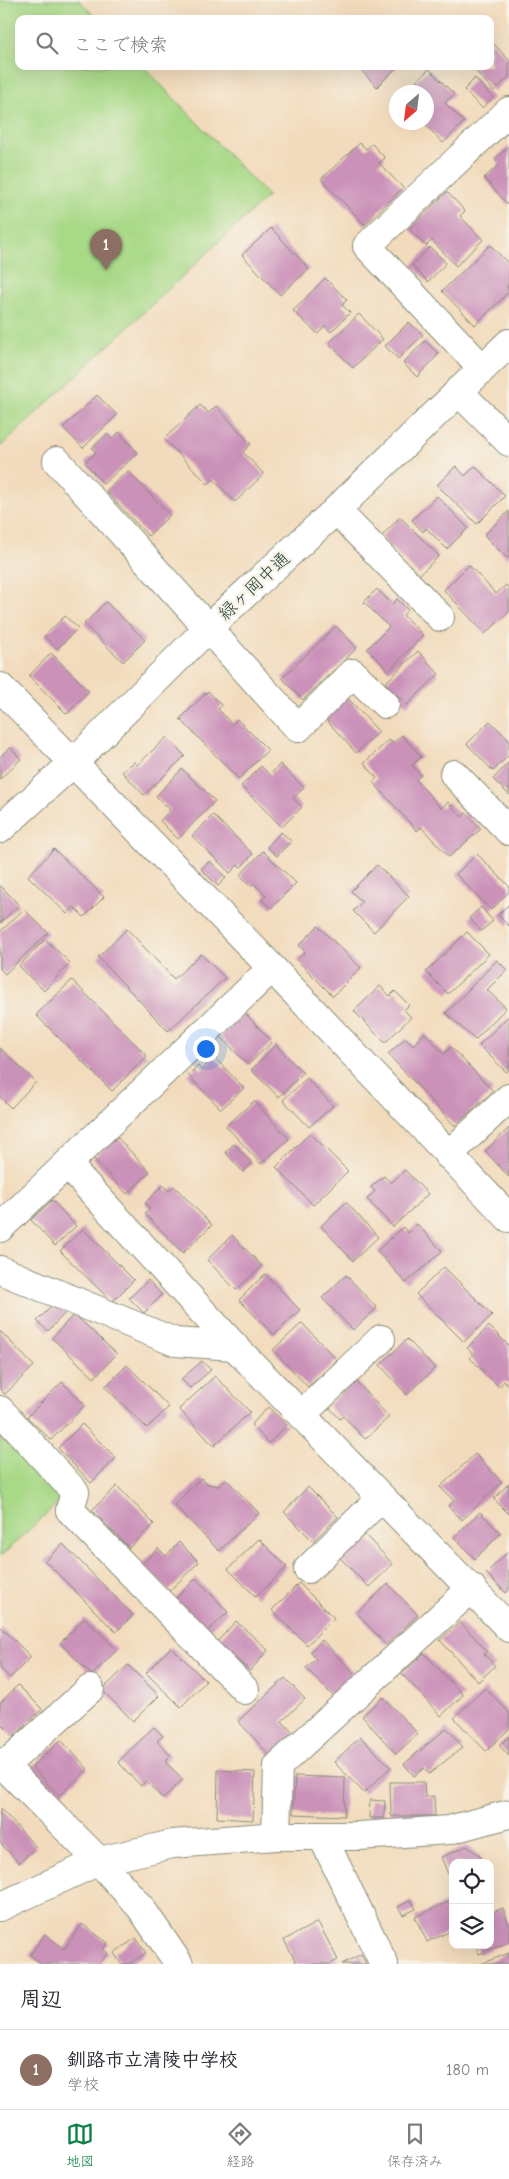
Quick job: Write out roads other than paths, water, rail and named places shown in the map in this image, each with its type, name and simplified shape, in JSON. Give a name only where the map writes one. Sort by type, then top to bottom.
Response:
[{"type":"street","points":[[482,368],[367,246],[509,111]]},
{"type":"street","name":"緑ヶ岡中通","points":[[0,829],[73,763],[208,628],[336,510],[509,343]]},
{"type":"street","points":[[458,392],[509,442]]},
{"type":"street","points":[[57,461],[298,728],[353,673],[385,704]]},
{"type":"street","points":[[336,510],[440,617]]},
{"type":"street","points":[[0,687],[272,968],[509,1218]]},
{"type":"street","points":[[454,774],[509,831]]},
{"type":"street","points":[[0,1228],[272,968]]},
{"type":"street","points":[[448,1154],[509,1098]]},
{"type":"street","points":[[67,1164],[234,1346],[509,1628]]},
{"type":"street","points":[[0,1270],[175,1342],[234,1346]]},
{"type":"street","points":[[301,1415],[382,1339]]},
{"type":"street","points":[[0,1410],[74,1492],[70,1510],[245,1690]]},
{"type":"street","points":[[308,1569],[381,1498]]},
{"type":"street","points":[[276,1836],[278,1766],[472,1588]]},
{"type":"street","points":[[90,1688],[2,1764],[99,1861],[141,1908],[179,1964]]},
{"type":"street","points":[[0,1907],[99,1861],[173,1844],[276,1836],[359,1836],[450,1830],[508,1816]]},
{"type":"street","points":[[322,1836],[384,1964]]},
{"type":"place","name":"釧路市立清陵中学校","points":[[106,270]]}]
